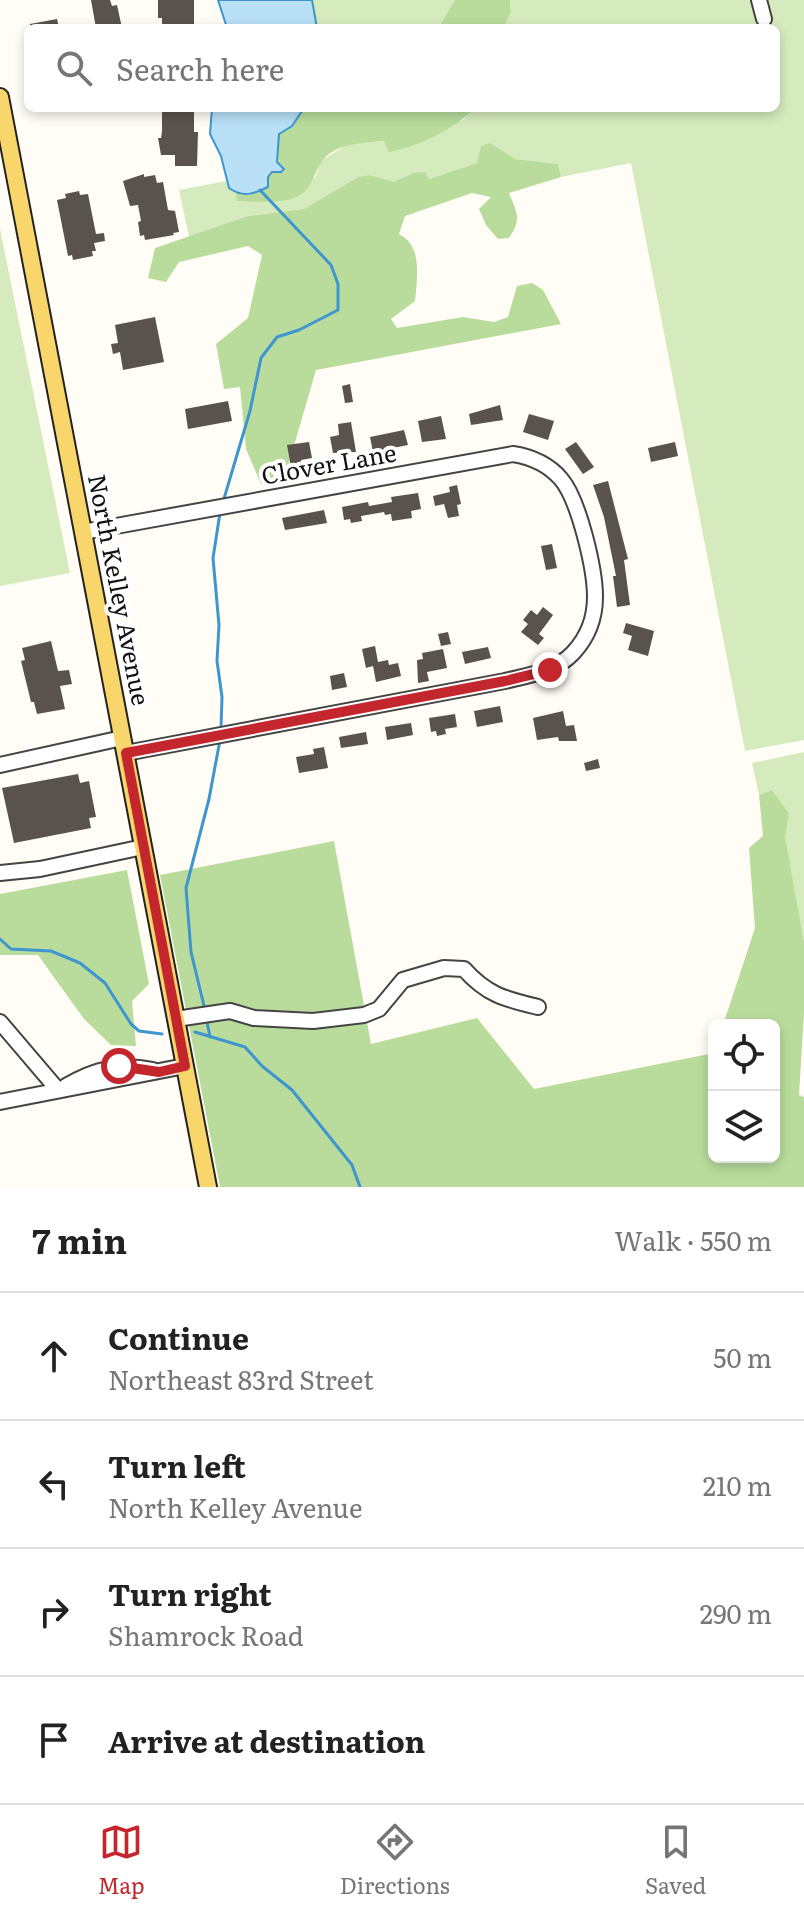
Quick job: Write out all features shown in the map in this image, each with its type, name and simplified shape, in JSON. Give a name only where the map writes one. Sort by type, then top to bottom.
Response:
[{"type":"main road","name":"North Kelley Avenue","points":[[0,97],[208,1187]]},
{"type":"street","points":[[759,0],[764,19]]},
{"type":"street","name":"Clover Lane","points":[[83,532],[513,454],[546,466],[570,492],[579,515],[594,585],[591,623],[572,654],[550,670],[505,681],[124,746]]},
{"type":"street","points":[[0,765],[124,746]]},
{"type":"street","points":[[0,873],[40,869],[143,847]]},
{"type":"street","points":[[176,1019],[230,1011],[254,1018],[313,1021],[364,1015],[379,1009],[403,980],[444,968],[464,969],[493,994],[538,1007]]},
{"type":"street","points":[[0,1022],[58,1090]]},
{"type":"street","points":[[0,1102],[185,1066]]},
{"type":"green space","points":[[312,0],[455,0],[440,24],[316,24]]},
{"type":"green space","points":[[455,0],[510,0],[511,13],[505,24],[440,24]]},
{"type":"green space","points":[[510,0],[804,0],[804,740],[745,751],[631,163],[561,177],[557,164],[515,159],[481,147],[477,163],[429,179],[413,173],[394,183],[369,175],[358,177],[304,209],[248,216],[189,237],[179,190],[226,181],[236,193],[238,201],[315,178],[321,161],[348,144],[385,141],[463,120],[472,112],[780,112],[780,24],[505,24],[511,13]]},
{"type":"green space","points":[[301,112],[471,112],[435,136],[413,146],[389,152],[384,141],[367,142],[333,151],[321,163],[307,188],[294,198],[270,202],[237,201],[236,193],[249,195],[272,172],[281,172],[284,168],[277,162],[279,134],[292,125]]},
{"type":"green space","points":[[490,143],[515,159],[558,164],[561,177],[509,193],[517,216],[516,226],[509,238],[498,239],[486,225],[479,209],[491,197],[472,193],[405,216],[399,234],[407,239],[415,254],[415,301],[391,319],[397,328],[463,317],[494,322],[508,317],[517,286],[532,283],[543,290],[561,324],[316,370],[284,480],[261,484],[246,449],[240,387],[224,389],[216,344],[248,318],[262,255],[248,246],[179,262],[166,282],[148,278],[155,248],[248,216],[304,209],[358,177],[369,175],[394,182],[413,173],[425,172],[429,179],[477,163],[481,146]]},
{"type":"green space","points":[[0,229],[70,573],[0,586]]},
{"type":"green space","points":[[804,752],[804,942],[784,837],[789,813],[772,790],[759,795],[752,763]]},
{"type":"green space","points":[[772,790],[789,813],[785,837],[804,942],[799,1095],[804,1097],[804,1187],[220,1187],[160,875],[334,841],[371,1044],[477,1018],[534,1089],[708,1054],[708,1163],[780,1163],[780,1019],[725,1019],[755,928],[749,848],[763,836],[759,795]]},
{"type":"green space","points":[[127,870],[149,984],[132,1001],[136,1046],[111,1045],[84,1019],[38,955],[0,955],[0,894]]},
{"type":"water","points":[[218,0],[312,0],[316,24],[226,24]]},
{"type":"water","points":[[212,112],[301,112],[292,126],[279,134],[277,162],[284,169],[272,172],[268,177],[268,187],[258,192],[239,193],[229,188],[221,156],[210,134]]},
{"type":"building","points":[[91,0],[110,0],[112,6],[117,5],[121,24],[95,24]]},
{"type":"building","points":[[158,0],[194,0],[194,24],[162,24],[162,18],[158,18]]},
{"type":"building","points":[[57,19],[58,24],[30,24]]},
{"type":"building","points":[[162,112],[194,112],[194,132],[198,132],[197,166],[175,166],[175,155],[161,155],[158,138],[161,138]]},
{"type":"building","points":[[144,174],[144,177],[155,175],[157,183],[163,182],[168,210],[175,211],[179,232],[174,235],[145,240],[144,235],[140,236],[138,205],[130,206],[123,181]]},
{"type":"building","points":[[79,191],[80,195],[88,194],[96,234],[104,233],[105,241],[94,243],[96,251],[92,251],[93,256],[73,260],[72,255],[68,256],[57,200],[66,198],[65,194]]},
{"type":"building","points":[[155,317],[164,362],[123,370],[120,352],[113,354],[111,344],[118,343],[115,325]]},
{"type":"building","points":[[350,384],[353,402],[345,403],[342,386]]},
{"type":"building","points":[[228,401],[232,421],[188,429],[185,409]]},
{"type":"building","points":[[500,405],[503,420],[471,425],[469,414]]},
{"type":"building","points":[[529,414],[554,421],[548,440],[523,432]]},
{"type":"building","points":[[441,416],[446,439],[422,442],[418,421]]},
{"type":"building","points":[[351,422],[356,452],[333,453],[330,437],[339,435],[338,424]]},
{"type":"building","points":[[404,430],[408,445],[373,452],[370,437]]},
{"type":"building","points":[[309,442],[312,458],[301,460],[302,465],[291,467],[287,445]]},
{"type":"building","points":[[576,442],[594,467],[583,474],[565,449]]},
{"type":"building","points":[[675,442],[678,456],[651,462],[648,448]]},
{"type":"building","points":[[608,481],[628,559],[624,560],[630,605],[617,607],[613,576],[616,576],[604,517],[593,485]]},
{"type":"building","points":[[457,485],[461,504],[457,505],[459,516],[448,518],[444,504],[435,506],[433,496],[450,492],[449,487]]},
{"type":"building","points":[[418,493],[421,509],[411,511],[412,518],[392,521],[391,514],[385,515],[384,512],[361,516],[362,521],[351,523],[350,519],[344,520],[342,507],[392,502],[391,497]]},
{"type":"building","points":[[324,510],[327,523],[285,530],[282,518]]},
{"type":"building","points":[[552,544],[557,568],[546,570],[541,546]]},
{"type":"building","points":[[543,607],[553,615],[539,634],[544,638],[538,645],[521,632],[528,624],[523,620],[531,610],[537,615]]},
{"type":"building","points":[[626,623],[654,631],[648,656],[628,650],[632,636],[623,633]]},
{"type":"building","points":[[448,632],[451,644],[441,646],[438,634]]},
{"type":"building","points":[[51,641],[58,671],[69,670],[72,684],[60,686],[65,709],[37,714],[21,661],[25,660],[22,648]]},
{"type":"building","points":[[375,646],[378,662],[388,660],[389,665],[398,663],[401,676],[376,682],[373,666],[366,668],[362,649]]},
{"type":"building","points":[[488,647],[491,658],[465,664],[462,652]]},
{"type":"building","points":[[443,649],[447,668],[427,672],[429,681],[418,683],[417,660],[423,659],[422,653]]},
{"type":"building","points":[[344,673],[347,687],[332,690],[330,676]]},
{"type":"building","points":[[500,706],[503,722],[477,727],[474,711]]},
{"type":"building","points":[[563,711],[566,726],[574,725],[577,741],[559,741],[558,737],[537,740],[533,718]]},
{"type":"building","points":[[455,714],[457,727],[445,729],[446,734],[437,736],[436,731],[431,732],[429,718]]},
{"type":"building","points":[[411,723],[413,735],[387,740],[385,727]]},
{"type":"building","points":[[366,732],[368,744],[341,748],[339,737]]},
{"type":"building","points":[[324,747],[328,768],[299,773],[296,757],[314,754],[313,749]]},
{"type":"building","points":[[598,759],[600,768],[586,771],[584,763]]},
{"type":"building","points":[[78,774],[80,783],[89,781],[96,817],[89,818],[91,828],[14,843],[2,788]]},
{"type":"waterway","points":[[223,502],[250,411],[261,358],[277,337],[299,330],[338,310],[338,284],[331,265],[260,190]]},
{"type":"waterway","points":[[220,513],[213,558],[219,625],[217,661],[222,697],[221,728]]},
{"type":"waterway","points":[[205,1010],[191,952],[186,888],[209,799],[220,740]]},
{"type":"waterway","points":[[0,939],[11,949],[51,951],[80,963],[105,983],[131,1024],[139,1031],[162,1034]]},
{"type":"waterway","points":[[206,1017],[210,1037]]},
{"type":"waterway","points":[[195,1032],[245,1047],[262,1066],[292,1090],[352,1165],[360,1187]]},
{"type":"route","points":[[119,1066],[159,1072],[185,1066],[126,753],[550,670]]}]
